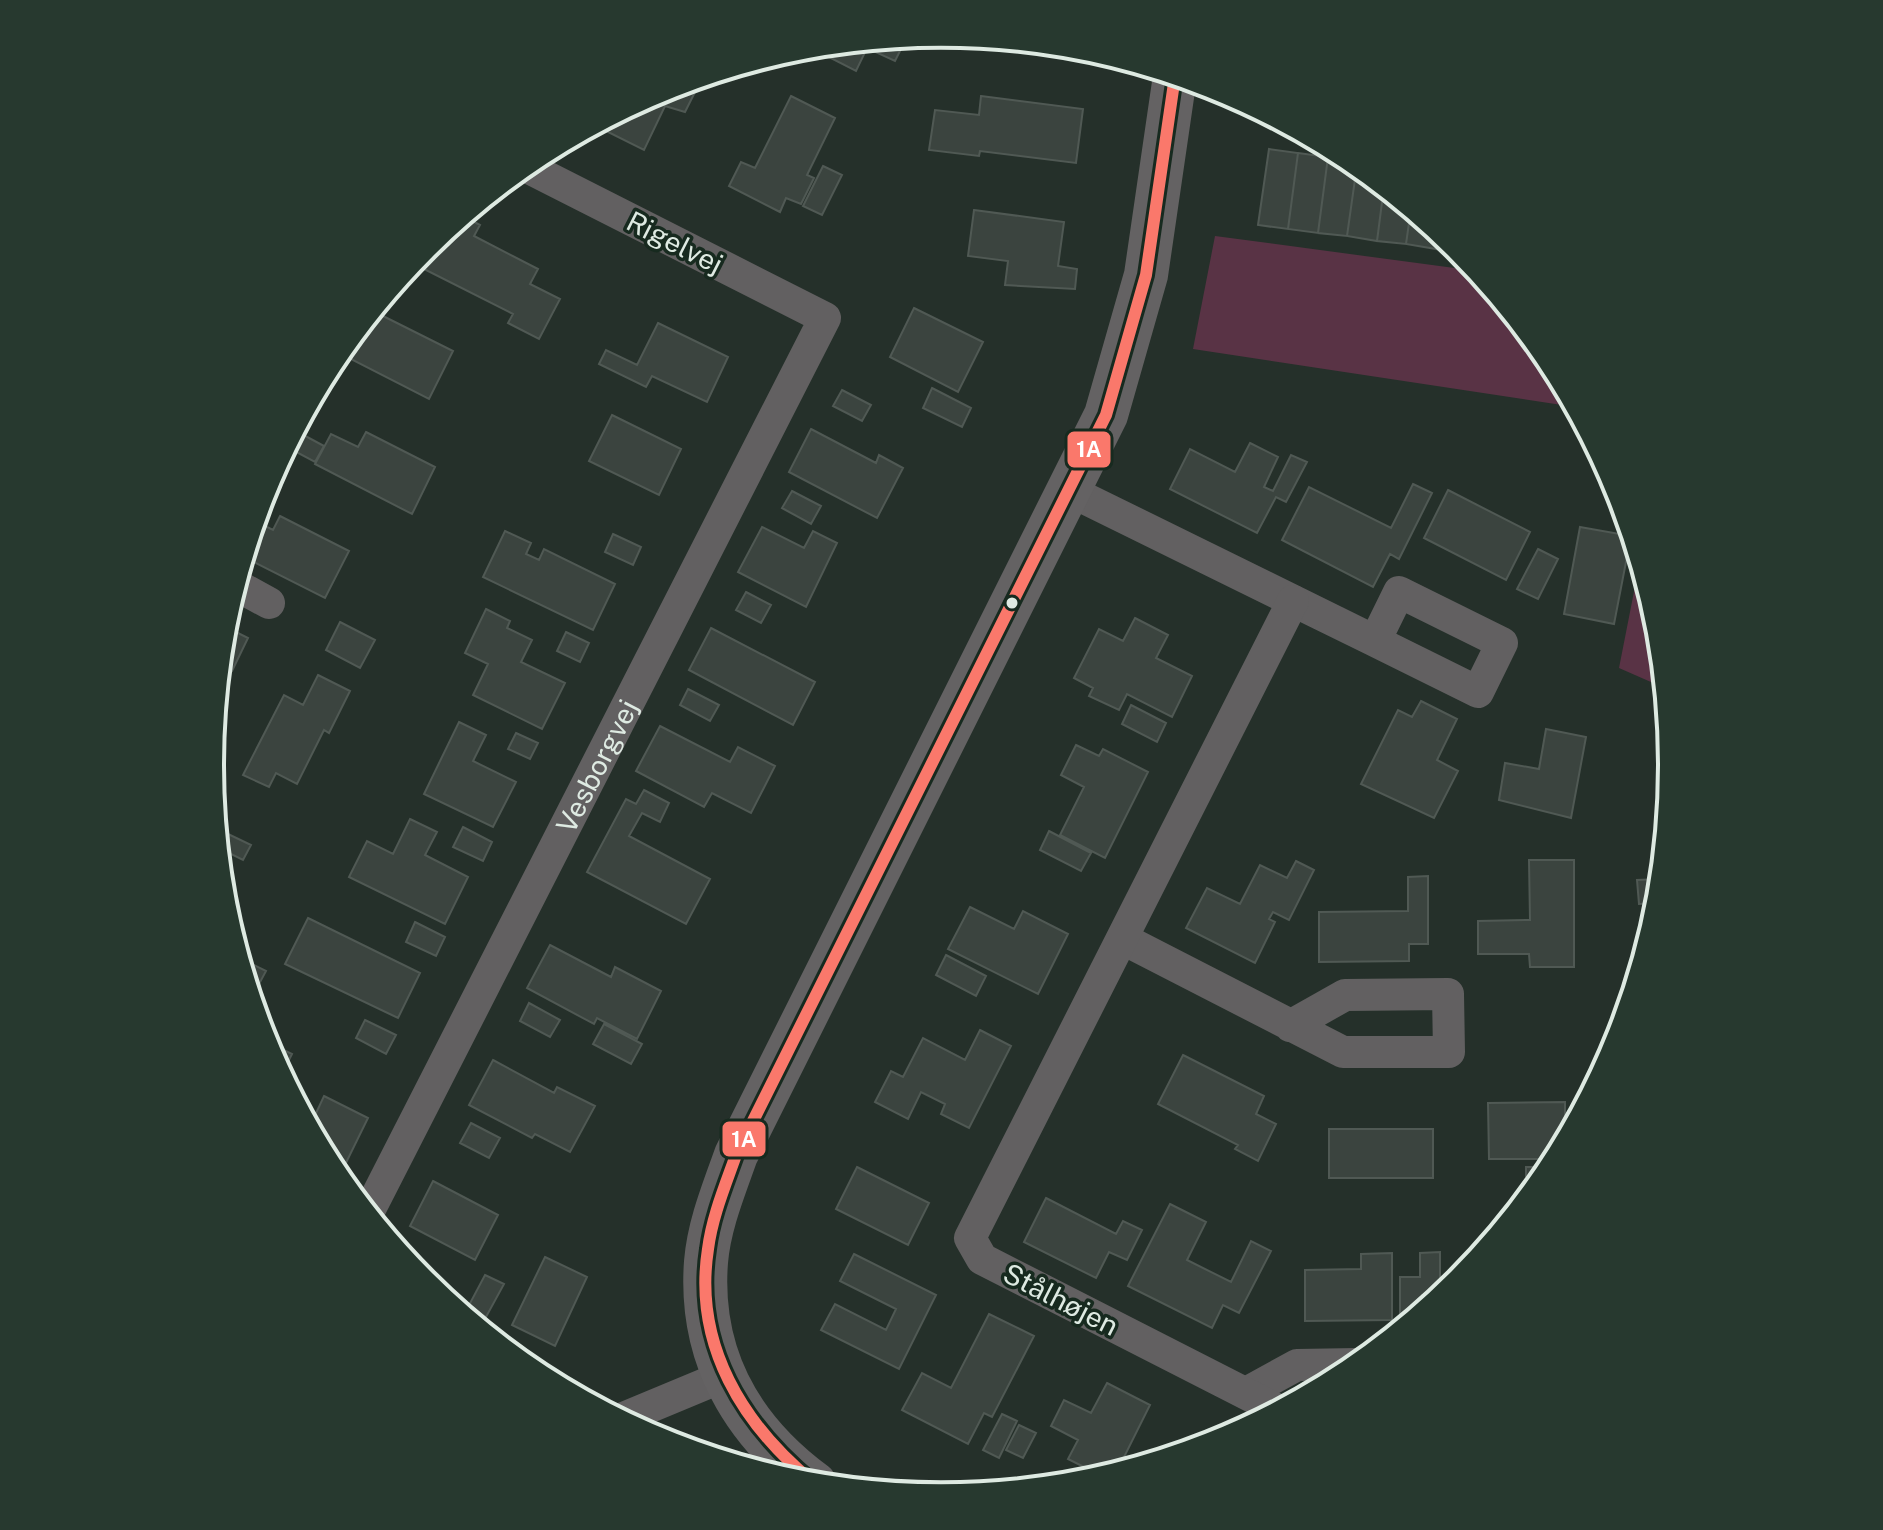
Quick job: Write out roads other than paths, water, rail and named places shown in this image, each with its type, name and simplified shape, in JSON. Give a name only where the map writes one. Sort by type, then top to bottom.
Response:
[{"type":"street","points":[[790,1465],[746,1417],[722,1377],[709,1318],[706,1262],[717,1207],[736,1155],[1106,415],[1146,275],[1173,87]]},
{"type":"street","name":"Rigelvej","points":[[538,173],[825,318]]},
{"type":"street","name":"Vesborgvej","points":[[374,1202],[825,318]]},
{"type":"street","points":[[1070,491],[1375,641]]},
{"type":"street","points":[[246,591],[269,603]]},
{"type":"street","name":"Stålhøjen","points":[[1267,1404],[982,1259],[970,1238],[1293,601]]},
{"type":"street","points":[[1123,939],[1290,1026]]},
{"type":"street","points":[[1246,1393],[1297,1365],[1335,1364]]},
{"type":"street","points":[[635,1413],[722,1377]]}]
